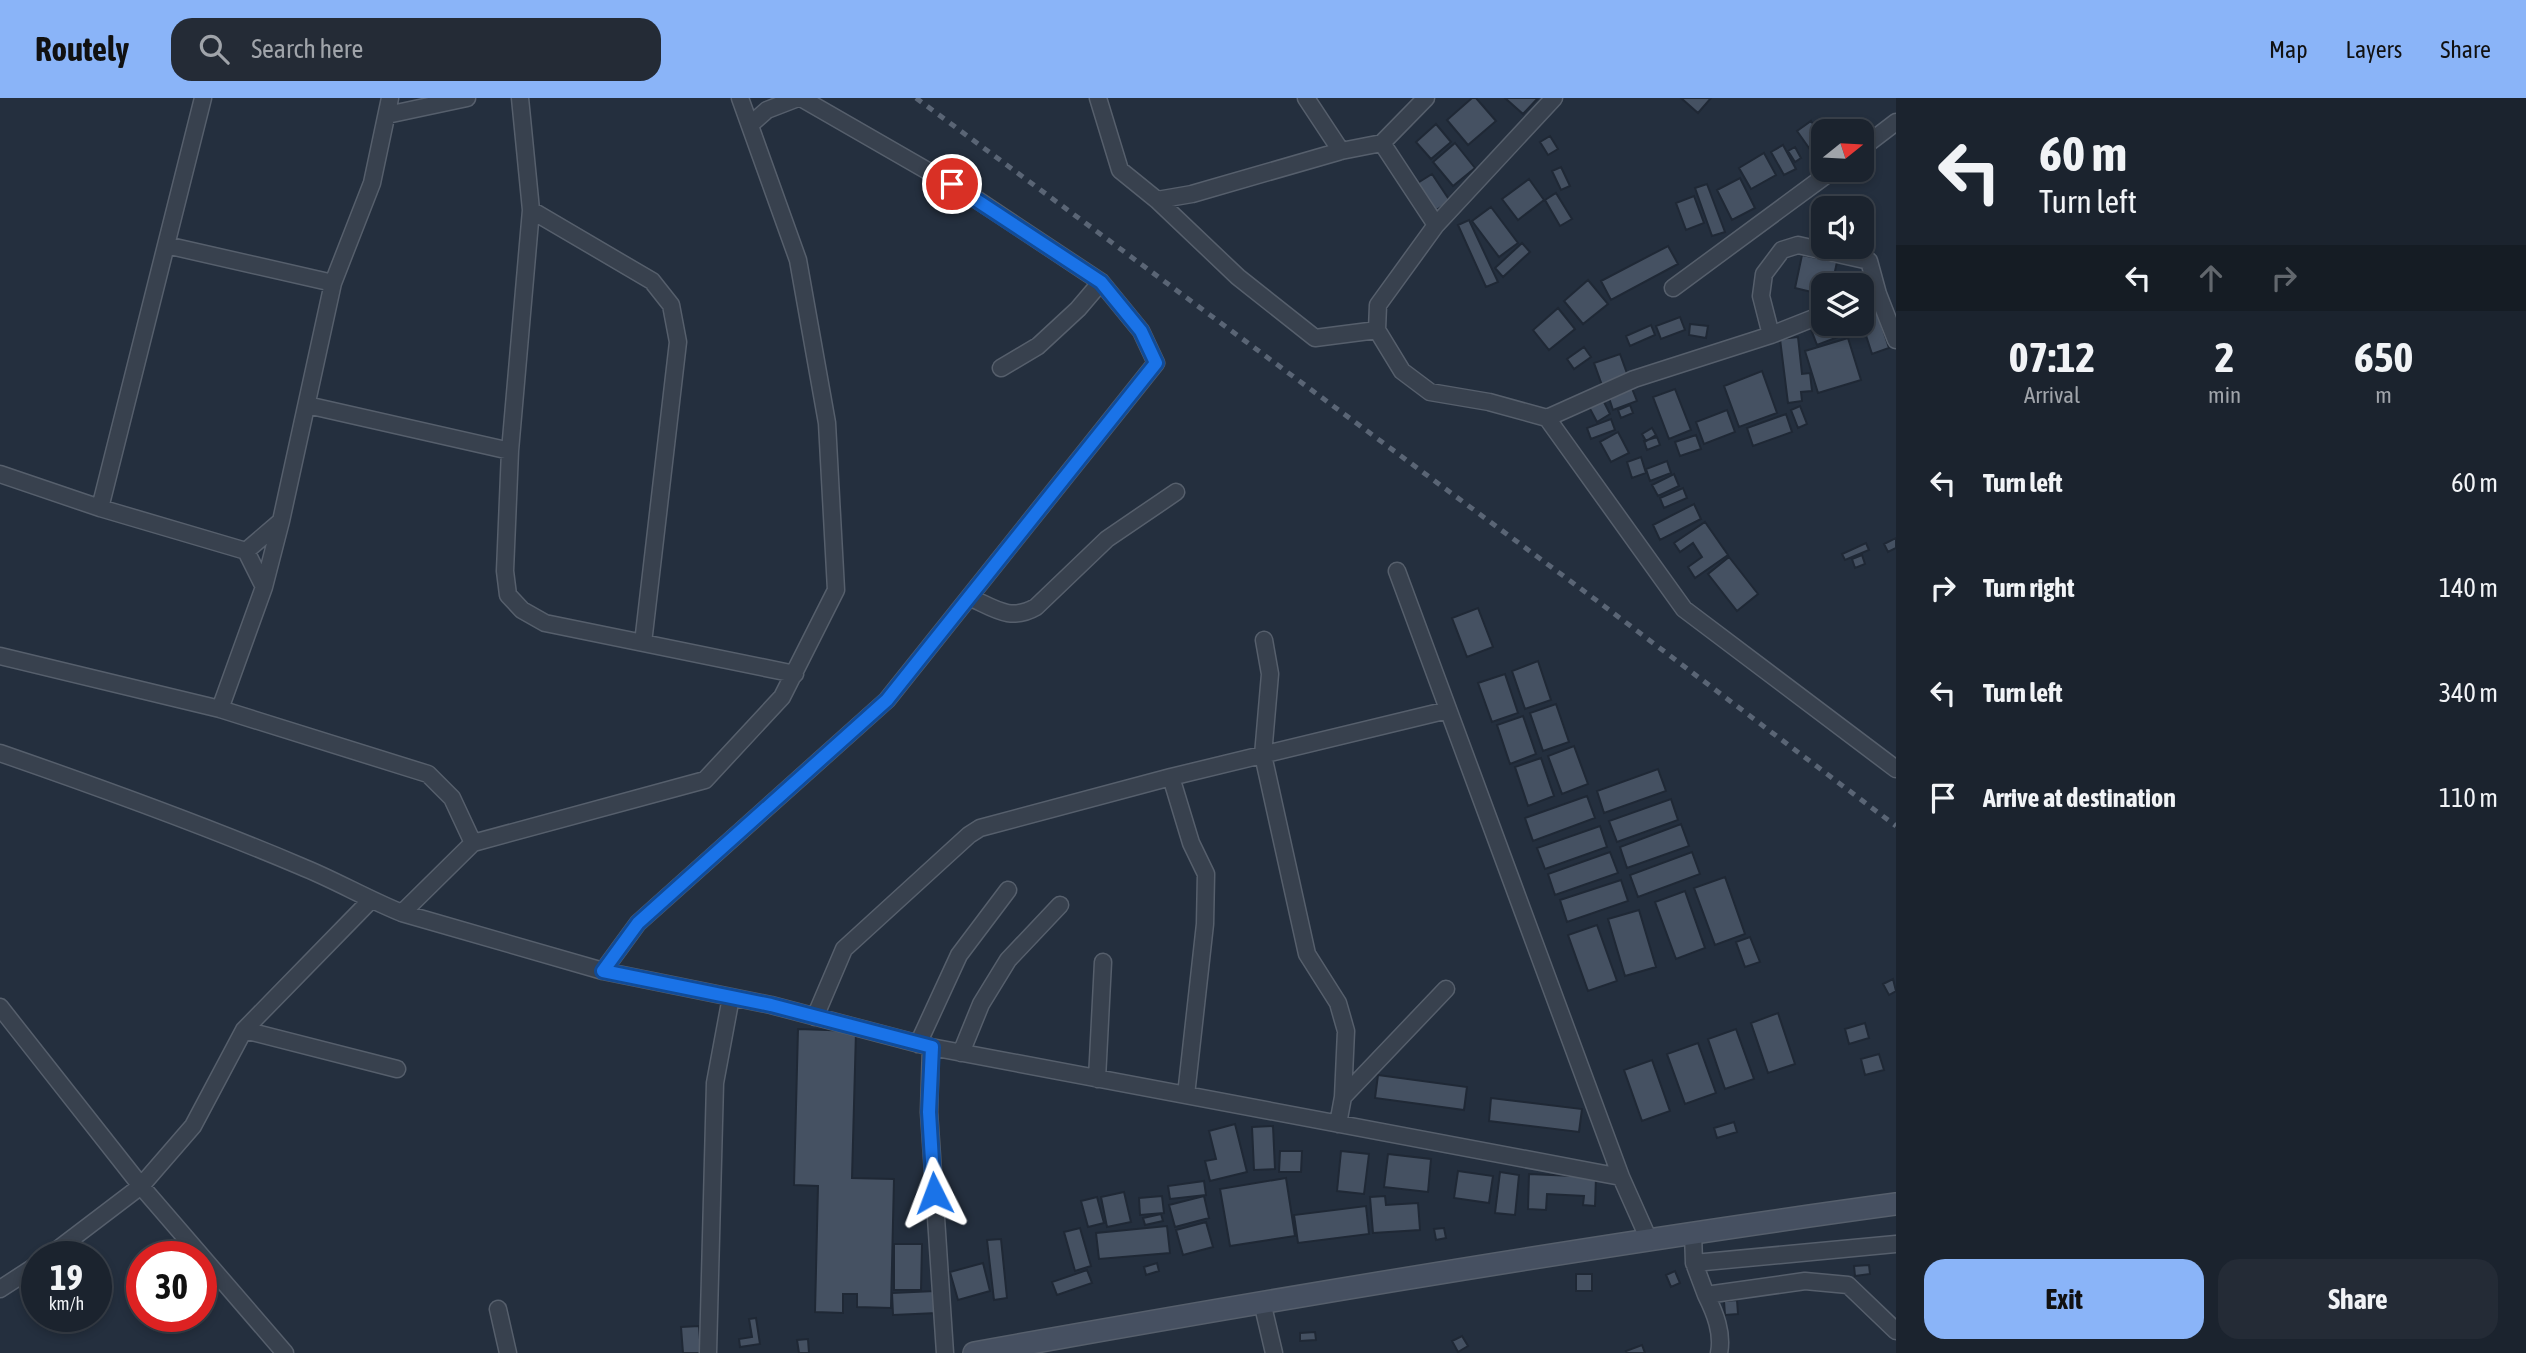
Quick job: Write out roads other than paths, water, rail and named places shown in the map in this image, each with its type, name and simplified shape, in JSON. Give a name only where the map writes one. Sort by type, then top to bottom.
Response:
[{"type":"main road","points":[[974,1353],[1262,1302],[1693,1233],[1896,1204]]},
{"type":"street","points":[[100,508],[203,98]]},
{"type":"street","points":[[220,709],[264,587],[282,521],[333,283],[372,183],[390,98]]},
{"type":"street","points":[[387,115],[467,98]]},
{"type":"street","points":[[520,98],[531,210],[510,451],[505,571],[508,595],[522,610],[545,623],[795,674]]},
{"type":"street","points":[[402,913],[473,843],[705,780],[782,697],[836,590],[827,423],[798,260],[740,98]]},
{"type":"street","points":[[603,971],[638,923],[887,700],[1156,363],[1141,331],[1101,282],[973,197],[799,98],[767,110],[750,125]]},
{"type":"street","points":[[1098,98],[1120,170],[1157,200],[1238,277],[1315,338],[1377,330]]},
{"type":"street","points":[[1306,98],[1341,151]]},
{"type":"street","points":[[1157,200],[1192,194],[1341,151],[1382,143],[1426,98]]},
{"type":"street","points":[[1554,98],[1436,225],[1378,305],[1377,330],[1402,371],[1430,392],[1489,402],[1547,418],[1684,609],[1896,769]]},
{"type":"street","points":[[1874,139],[1896,122]]},
{"type":"street","points":[[1382,143],[1436,225]]},
{"type":"street","points":[[1673,288],[1816,182]]},
{"type":"street","points":[[531,210],[652,281],[671,305],[678,342],[643,643]]},
{"type":"street","points":[[166,245],[333,283]]},
{"type":"street","points":[[1771,335],[1761,296],[1764,274],[1782,250],[1798,245],[1869,261],[1878,294],[1896,340]]},
{"type":"street","points":[[1002,368],[1038,346],[1078,309],[1101,282]]},
{"type":"street","points":[[1874,296],[1878,294]]},
{"type":"street","points":[[1547,418],[1634,379],[1771,335],[1811,319]]},
{"type":"street","points":[[307,405],[510,451]]},
{"type":"street","points":[[0,474],[100,508],[246,551],[264,587]]},
{"type":"street","points":[[969,597],[1010,615],[1023,614],[1036,607],[1107,539],[1176,492]]},
{"type":"street","points":[[246,551],[282,521]]},
{"type":"street","points":[[1397,571],[1621,1177],[1649,1240]]},
{"type":"street","points":[[1264,640],[1270,674],[1263,755],[1307,954],[1338,1003],[1346,1031],[1343,1097],[1338,1124]]},
{"type":"street","points":[[0,656],[220,709],[428,774],[452,798],[473,843]]},
{"type":"street","points":[[815,1017],[844,948],[969,835],[994,823],[1448,710]]},
{"type":"street","points":[[0,753],[159,809],[303,867],[370,901],[402,913],[603,971],[731,997],[961,1053],[1621,1177]]},
{"type":"street","points":[[1171,777],[1191,843],[1206,874],[1205,924],[1186,1096]]},
{"type":"street","points":[[945,1353],[925,1045],[958,955],[1008,890]]},
{"type":"street","points":[[69,1241],[141,1186],[193,1126],[244,1030],[370,901]]},
{"type":"street","points":[[961,1053],[981,1004],[1008,960],[1060,905]]},
{"type":"street","points":[[1097,1079],[1103,962]]},
{"type":"street","points":[[1343,1097],[1446,989]]},
{"type":"street","points":[[708,1353],[715,1083],[731,997]]},
{"type":"street","points":[[0,1007],[141,1186],[285,1353]]},
{"type":"street","points":[[244,1030],[397,1069]]},
{"type":"street","points":[[1693,1233],[1694,1263],[1716,1313],[1721,1344],[1719,1353]]},
{"type":"street","points":[[1694,1263],[1896,1244]]},
{"type":"street","points":[[0,1289],[21,1275]]},
{"type":"street","points":[[1706,1295],[1805,1281],[1848,1285],[1896,1331]]},
{"type":"street","points":[[1262,1302],[1274,1353]]},
{"type":"street","points":[[498,1309],[508,1353]]},
{"type":"railway","points":[[916,98],[1596,600],[1896,826]]}]
